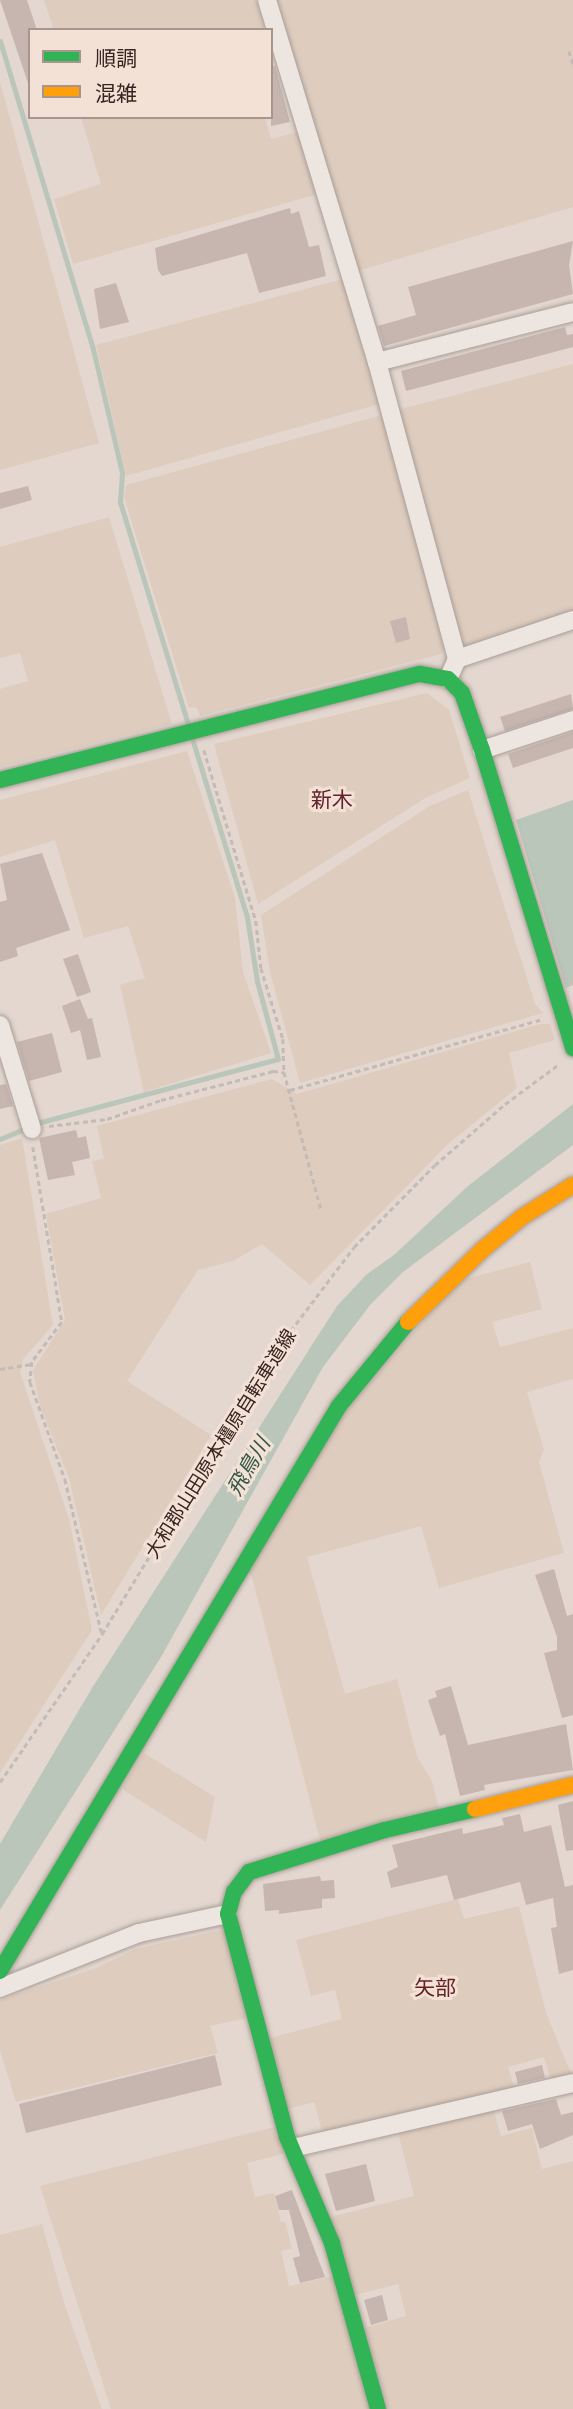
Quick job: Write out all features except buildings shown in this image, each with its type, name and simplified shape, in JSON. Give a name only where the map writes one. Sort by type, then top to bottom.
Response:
[{"type":"street","points":[[267,0],[377,362],[457,659],[448,679]]},
{"type":"street","points":[[377,362],[573,312]]},
{"type":"street","points":[[457,659],[573,620]]},
{"type":"street","points":[[0,780],[420,674],[448,679],[462,693],[482,750],[562,1014],[568,1055]]},
{"type":"street","points":[[482,750],[573,720]]},
{"type":"street","points":[[0,1025],[8,1073],[32,1129]]},
{"type":"street","points":[[0,1971],[339,1406],[394,1336],[482,1250],[522,1217],[573,1185]]},
{"type":"street","points":[[378,2409],[332,2243],[293,2148],[228,1914],[234,1892],[249,1872],[385,1830],[573,1785]]},
{"type":"street","points":[[0,1988],[139,1933],[228,1914]]},
{"type":"street","points":[[293,2148],[573,2083]]},
{"type":"path","points":[[569,51],[573,64]]},
{"type":"path","points":[[199,730],[257,921],[261,968],[287,1054],[285,1072],[321,1209]]},
{"type":"path","points":[[290,1090],[562,1014]]},
{"type":"path","name":"大和郡山田原本橿原自転車道線","points":[[0,1782],[102,1634],[270,1358],[354,1247],[435,1165],[505,1104],[568,1055]]},
{"type":"path","points":[[102,1634],[65,1479],[30,1382],[32,1364],[62,1322],[34,1168],[32,1129],[107,1119],[161,1100],[272,1071],[285,1072]]},
{"type":"path","points":[[0,1369],[32,1364]]},
{"type":"shaded area","points":[[44,0],[256,0],[264,28],[53,28]]},
{"type":"shaded area","points":[[276,0],[573,0],[573,207],[358,271]]},
{"type":"shaded area","points":[[0,82],[99,443],[0,470]]},
{"type":"shaded area","points":[[82,119],[266,119],[271,139],[297,132],[318,194],[73,264],[54,199],[101,184]]},
{"type":"shaded area","points":[[343,279],[379,404],[126,476],[96,345]]},
{"type":"shaded area","points":[[573,364],[573,615],[464,651],[398,410]]},
{"type":"shaded area","points":[[382,415],[444,648],[441,654],[200,716],[196,707],[189,708],[124,497],[126,485]]},
{"type":"shaded area","points":[[109,517],[172,724],[0,767],[0,689],[28,681],[20,653],[0,658],[0,547]]},
{"type":"shaded area","points":[[427,693],[449,710],[470,778],[427,797],[258,904],[214,744]]},
{"type":"shaded area","points":[[187,751],[235,898],[243,972],[271,1053],[144,1092],[120,985],[145,978],[128,926],[84,938],[55,840],[0,857],[0,800]]},
{"type":"shaded area","points":[[468,790],[535,1004],[543,1013],[300,1083],[270,972],[261,915],[430,806]]},
{"type":"shaded area","points":[[540,1024],[550,1024],[555,1040],[509,1053],[517,1088],[449,1143],[310,1285],[262,1244],[233,1261],[198,1270],[127,1381],[211,1435],[101,1615],[69,1478],[40,1406],[33,1370],[65,1320],[46,1214],[101,1198],[92,1161],[104,1159],[97,1126],[272,1079],[297,1094]]},
{"type":"shaded area","points":[[22,1138],[53,1325],[23,1359],[20,1372],[69,1519],[92,1630],[0,1773],[0,1145]]},
{"type":"shaded area","points":[[530,1262],[542,1309],[492,1322],[500,1347],[573,1328],[573,1379],[527,1392],[544,1450],[539,1462],[564,1553],[439,1588],[421,1526],[307,1557],[345,1694],[397,1679],[417,1756],[432,1781],[439,1809],[321,1844],[252,1577],[245,1567],[328,1432],[458,1281]]},
{"type":"shaded area","points":[[144,1753],[215,1797],[206,1842],[125,1791],[123,1787]]},
{"type":"shaded area","points":[[458,1899],[464,1919],[519,1906],[546,2013],[573,2078],[552,2083],[544,2057],[508,2067],[515,2091],[323,2135],[314,2102],[287,2109],[270,2038],[342,2019],[335,1990],[311,1996],[296,1940]]},
{"type":"shaded area","points":[[226,1929],[251,2017],[210,2026],[218,2053],[16,2102],[0,2050],[0,2000],[96,1968],[135,1949]]},
{"type":"shaded area","points":[[492,2105],[501,2136],[532,2128],[542,2169],[573,2161],[573,2409],[389,2409],[364,2328],[406,2316],[398,2284],[355,2295],[330,2217],[414,2196],[397,2128]]},
{"type":"shaded area","points":[[278,2126],[286,2153],[247,2163],[255,2197],[274,2193],[281,2222],[285,2222],[292,2248],[281,2251],[289,2286],[333,2276],[373,2409],[111,2409],[40,2186]]},
{"type":"shaded area","points":[[42,2224],[65,2306],[102,2409],[0,2409],[0,2235]]},
{"type":"water","points":[[573,800],[573,985],[566,988],[516,820]]},
{"type":"water","name":"飛鳥川","points":[[573,1104],[573,1145],[403,1272],[370,1305],[323,1367],[161,1657],[0,1910],[0,1844],[92,1688],[337,1306],[366,1275],[394,1255],[468,1186]]},
{"type":"waterway","points":[[0,41],[93,349],[122,473],[120,502],[188,725]]},
{"type":"waterway","points":[[0,1139],[41,1122],[278,1059],[257,981],[247,917],[193,741]]},
{"type":"traffic: fast","points":[[0,780],[420,674],[448,679],[462,693],[482,750],[573,1048]]},
{"type":"traffic: fast","points":[[0,1971],[339,1406],[408,1322]]},
{"type":"traffic: fast","points":[[378,2409],[332,2243],[287,2137],[228,1914],[234,1892],[249,1872],[385,1830],[475,1809]]},
{"type":"traffic: slow","points":[[408,1322],[482,1250],[522,1217],[573,1185]]},
{"type":"traffic: slow","points":[[475,1809],[573,1785]]},
{"type":"district","name":"新木","points":[[332,799]]},
{"type":"district","name":"矢部","points":[[435,1987]]}]
